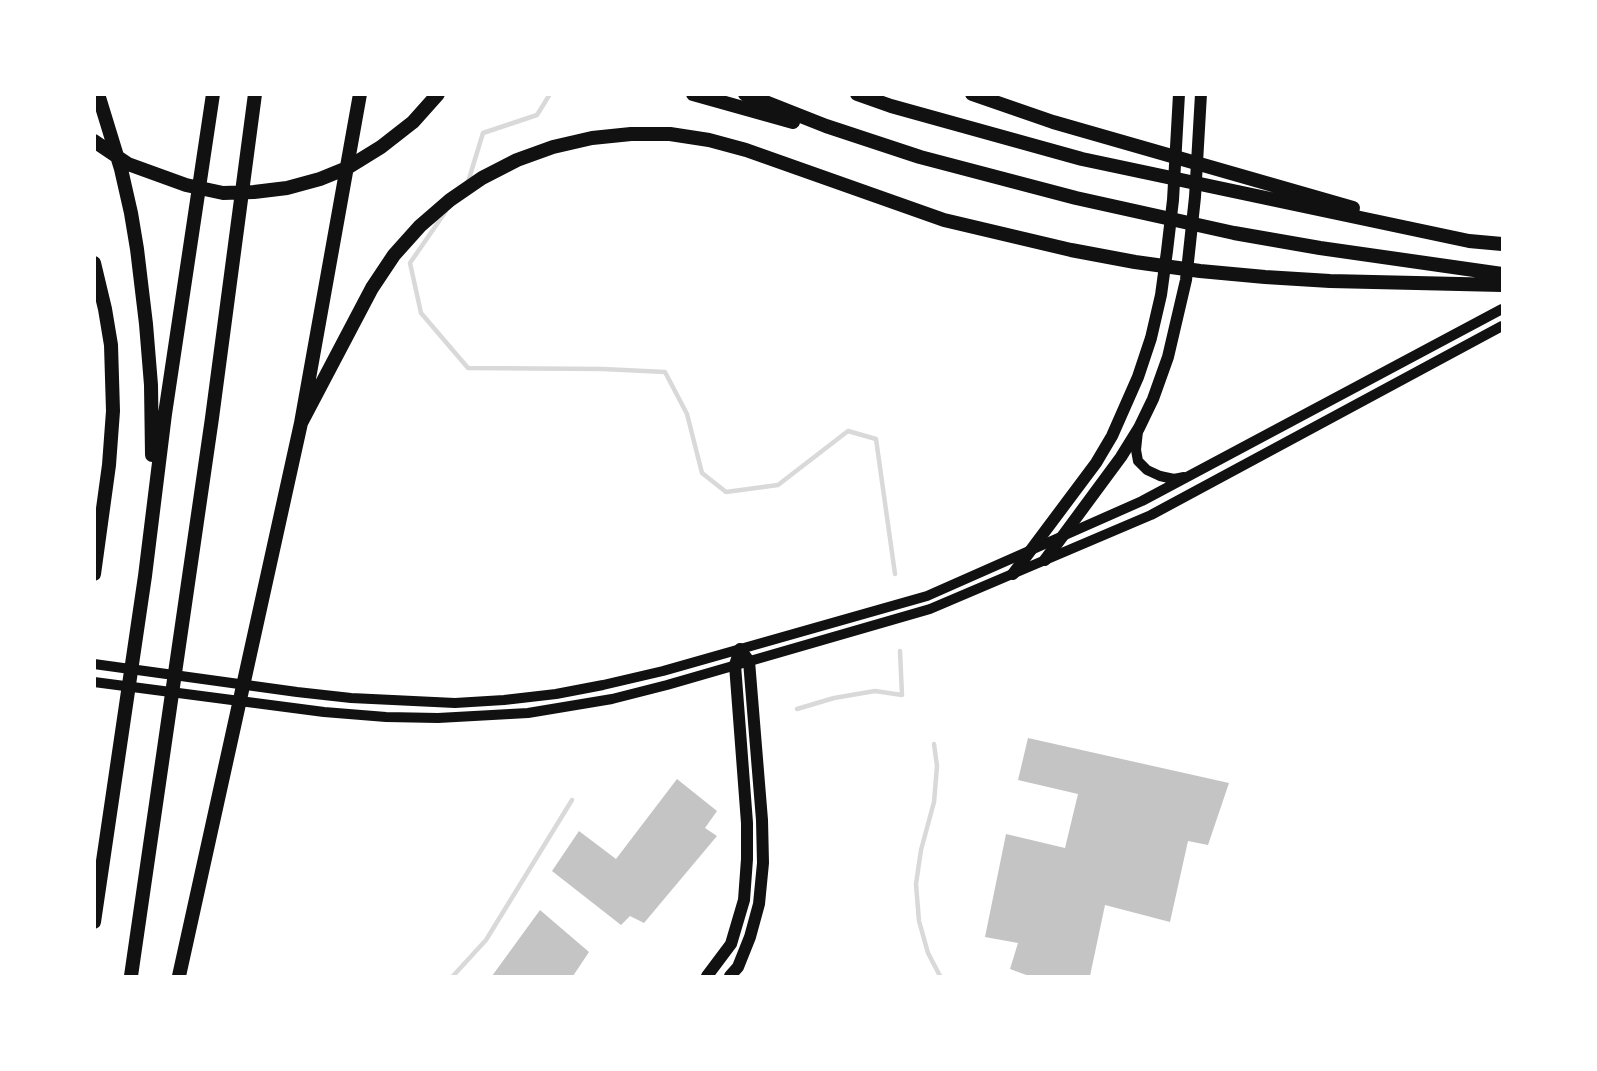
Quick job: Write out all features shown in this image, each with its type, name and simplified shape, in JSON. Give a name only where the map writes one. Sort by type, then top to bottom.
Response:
[{"type":"highway","points":[[97,94],[121,169],[142,286],[152,432],[150,538]]},
{"type":"highway","points":[[94,922],[213,94]]},
{"type":"highway","points":[[131,976],[212,418],[255,94]]},
{"type":"highway","points":[[179,976],[301,423],[360,94]]},
{"type":"highway","points":[[94,141],[128,164],[186,185],[223,193],[276,189],[320,179],[347,168],[381,147],[413,122],[438,94]]},
{"type":"highway","points":[[693,94],[1076,198],[1221,230],[1320,248],[1503,274]]},
{"type":"highway","points":[[746,94],[827,126],[920,157]]},
{"type":"highway","points":[[857,94],[903,110],[1082,159],[1469,241],[1503,244]]},
{"type":"highway","points":[[972,94],[1053,122],[1469,241]]},
{"type":"highway","points":[[301,423],[372,288],[394,255],[420,226],[482,178],[517,160],[592,138],[670,134],[709,140],[746,150],[944,220],[1033,242],[1135,262],[1265,277],[1503,285]]},
{"type":"highway","points":[[94,263],[111,345],[113,411],[109,465],[94,574]]},
{"type":"main road","points":[[1013,574],[1096,463],[1112,436],[1138,377],[1161,295],[1173,200],[1179,94]]},
{"type":"main road","points":[[1045,560],[1116,466],[1153,399],[1168,357],[1186,280],[1195,197],[1201,94]]},
{"type":"main road","points":[[94,664],[351,698],[455,703],[556,694],[663,671],[927,596],[1142,501],[1503,309]]},
{"type":"main road","points":[[94,682],[324,712],[386,717],[459,718],[570,708],[667,685],[930,609],[1151,515],[1503,327]]},
{"type":"main road","points":[[1139,428],[1136,450],[1138,461],[1147,470],[1167,477],[1187,477]]},
{"type":"main road","points":[[730,976],[738,967],[750,937],[759,904],[763,863],[749,661],[740,649]]},
{"type":"main road","points":[[707,976],[732,944],[744,900],[747,823],[735,665],[740,649]]},
{"type":"building","points":[[1028,738],[1229,783],[1208,845],[1188,841],[1170,922],[1105,905],[1090,976],[1029,976],[1010,969],[1018,943],[985,937],[1006,834],[1065,848],[1078,794],[1018,780]]},
{"type":"building","points":[[677,779],[717,811],[705,828],[717,836],[644,923],[630,916],[621,925],[552,871],[579,831],[616,859]]},
{"type":"building","points":[[540,910],[589,952],[573,976],[492,976]]},
{"type":"waterway","points":[[468,182],[483,133],[537,115],[550,94]]},
{"type":"waterway","points":[[446,211],[410,263],[421,313],[468,368],[665,372],[687,414],[702,473],[726,492],[778,485],[848,431],[876,439],[895,574]]},
{"type":"waterway","points":[[797,709],[834,698],[875,691],[902,695],[900,651]]},
{"type":"waterway","points":[[934,744],[937,766],[934,802],[921,850],[916,884],[919,921],[928,953],[940,976]]},
{"type":"waterway","points":[[453,976],[486,940],[572,800]]}]
